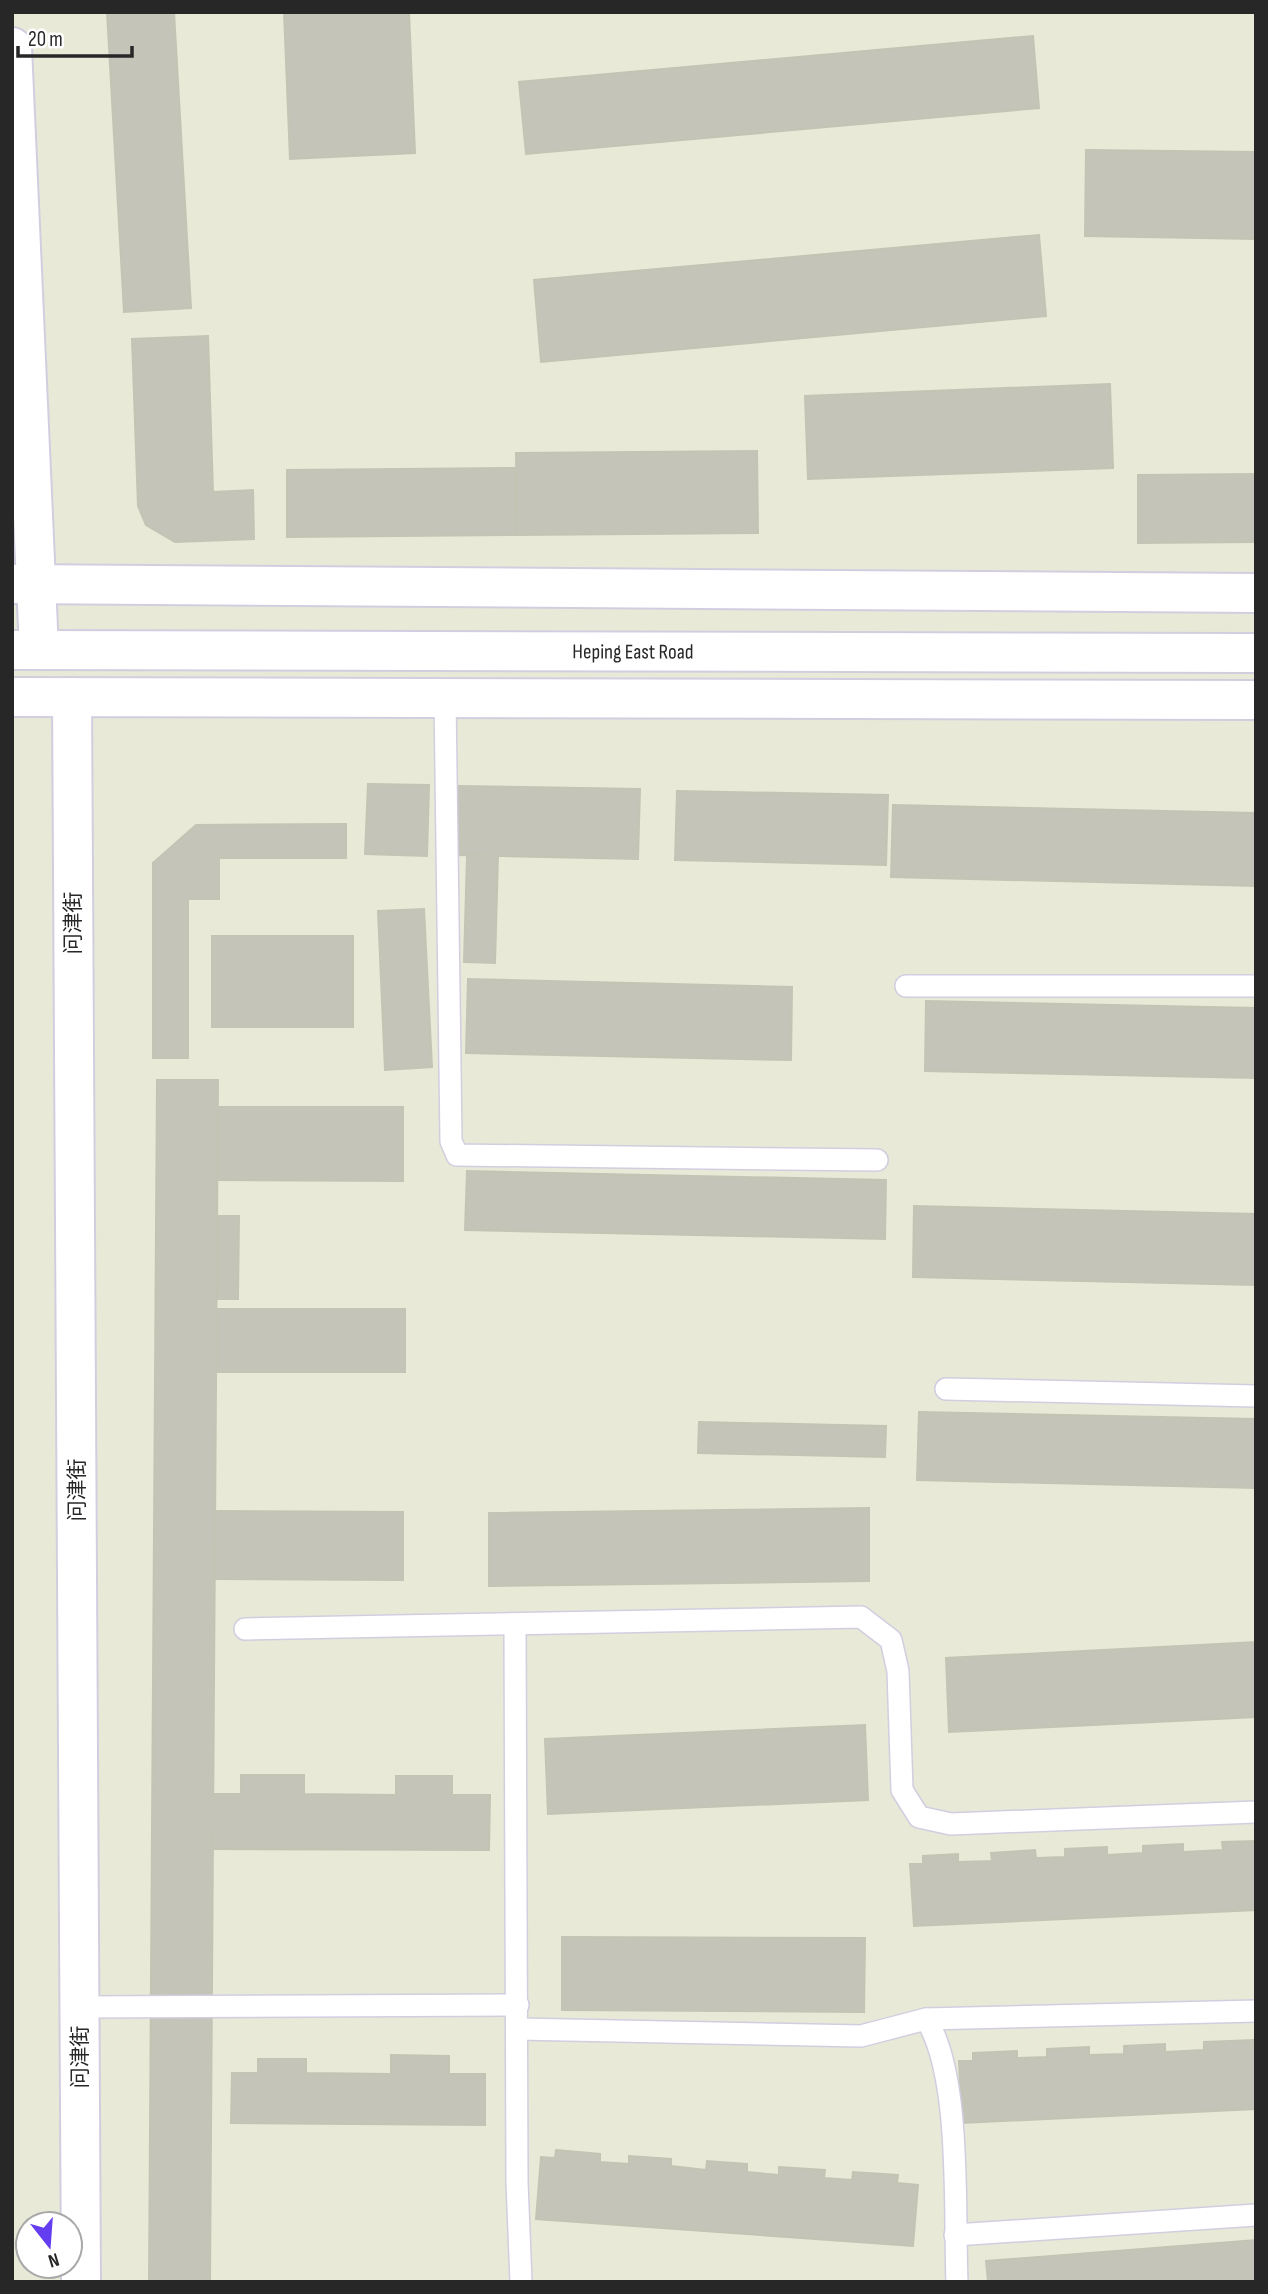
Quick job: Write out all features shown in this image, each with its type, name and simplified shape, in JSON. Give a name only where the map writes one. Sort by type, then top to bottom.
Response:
[{"type":"street","points":[[12,47],[26,650]]},
{"type":"street","points":[[24,584],[1256,593]]},
{"type":"street","name":"Heping East Road","points":[[26,650],[1256,653]]},
{"type":"street","points":[[12,697],[1256,700]]},
{"type":"street","name":"问津街","points":[[72,697],[81,2282]]},
{"type":"lane","points":[[445,698],[451,1141],[457,1156],[877,1160]]},
{"type":"lane","points":[[906,986],[1256,986]]},
{"type":"lane","points":[[946,1389],[1256,1396]]},
{"type":"lane","points":[[245,1629],[861,1618],[891,1640],[898,1671],[902,1790],[919,1817],[951,1824],[1256,1812]]},
{"type":"lane","points":[[515,1624],[517,2182],[521,2282]]},
{"type":"lane","points":[[79,2007],[518,2005]]},
{"type":"lane","points":[[518,2029],[861,2036],[926,2019],[1256,2011]]},
{"type":"lane","points":[[926,2019],[939,2046],[949,2088],[957,2282]]},
{"type":"lane","points":[[955,2235],[1256,2215]]},
{"type":"building","points":[[107,12],[174,12],[191,308],[124,312]]},
{"type":"building","points":[[284,12],[409,12],[415,153],[290,159]]},
{"type":"building","points":[[1033,36],[1039,108],[526,154],[519,82]]},
{"type":"building","points":[[1086,150],[1256,152],[1256,239],[1085,236]]},
{"type":"building","points":[[1039,235],[1046,316],[541,362],[534,280]]},
{"type":"building","points":[[208,336],[213,492],[253,490],[254,539],[175,542],[146,525],[138,506],[132,339]]},
{"type":"building","points":[[1110,384],[1113,468],[808,479],[805,396]]},
{"type":"building","points":[[757,451],[758,533],[517,535],[516,453]]},
{"type":"building","points":[[516,468],[517,535],[287,537],[287,470]]},
{"type":"building","points":[[1256,474],[1256,542],[1138,543],[1138,475]]},
{"type":"building","points":[[368,784],[429,785],[427,856],[365,854]]},
{"type":"building","points":[[458,786],[640,789],[638,859],[456,855]]},
{"type":"building","points":[[677,791],[888,795],[886,865],[675,860]]},
{"type":"building","points":[[893,805],[1256,813],[1256,886],[891,877]]},
{"type":"building","points":[[346,824],[346,858],[219,858],[219,899],[188,899],[188,1058],[153,1058],[153,863],[196,825]]},
{"type":"building","points":[[467,856],[498,856],[495,963],[464,962]]},
{"type":"building","points":[[424,909],[432,1067],[385,1070],[378,911]]},
{"type":"building","points":[[212,936],[353,936],[353,1027],[212,1027]]},
{"type":"building","points":[[468,979],[792,987],[791,1060],[466,1053]]},
{"type":"building","points":[[926,1001],[1256,1008],[1256,1078],[925,1071]]},
{"type":"building","points":[[157,1080],[218,1080],[210,2282],[149,2282]]},
{"type":"building","points":[[218,1107],[403,1107],[403,1181],[218,1180]]},
{"type":"building","points":[[467,1171],[886,1180],[885,1239],[465,1230]]},
{"type":"building","points":[[914,1206],[1256,1214],[1256,1285],[913,1277]]},
{"type":"building","points":[[218,1216],[239,1216],[238,1299],[217,1299]]},
{"type":"building","points":[[217,1309],[405,1309],[405,1372],[217,1372]]},
{"type":"building","points":[[919,1412],[1256,1419],[1256,1488],[917,1480]]},
{"type":"building","points":[[699,1422],[886,1426],[885,1457],[698,1453]]},
{"type":"building","points":[[869,1508],[869,1581],[489,1586],[489,1513]]},
{"type":"building","points":[[215,1511],[403,1512],[403,1580],[215,1579]]},
{"type":"building","points":[[1256,1642],[1256,1717],[949,1732],[946,1658]]},
{"type":"building","points":[[865,1725],[868,1800],[548,1814],[545,1739]]},
{"type":"building","points":[[241,1775],[304,1775],[304,1794],[396,1795],[396,1776],[452,1776],[452,1795],[490,1795],[489,1850],[213,1849],[213,1794],[241,1794]]},
{"type":"building","points":[[1256,1841],[1256,1910],[914,1926],[910,1864],[923,1864],[923,1856],[958,1854],[958,1862],[992,1861],[991,1853],[1035,1850],[1036,1858],[1065,1857],[1065,1849],[1107,1847],[1107,1855],[1143,1853],[1143,1846],[1183,1844],[1183,1852],[1223,1850],[1222,1842]]},
{"type":"building","points":[[562,1937],[865,1938],[864,2012],[562,2010]]},
{"type":"building","points":[[1254,2040],[1256,2109],[962,2123],[959,2061],[973,2061],[973,2053],[1017,2051],[1017,2058],[1047,2057],[1047,2049],[1089,2047],[1089,2055],[1124,2054],[1124,2046],[1165,2044],[1165,2052],[1204,2050],[1204,2042]]},
{"type":"building","points":[[391,2055],[449,2056],[449,2074],[485,2074],[485,2125],[231,2123],[232,2073],[258,2073],[258,2059],[306,2059],[306,2073],[391,2074]]},
{"type":"building","points":[[556,2150],[600,2154],[600,2162],[629,2164],[629,2156],[671,2159],[671,2166],[706,2170],[707,2161],[747,2164],[747,2172],[779,2175],[779,2167],[825,2170],[824,2178],[852,2180],[853,2172],[898,2175],[897,2183],[918,2185],[913,2246],[536,2219],[541,2157],[555,2158]]},
{"type":"building","points":[[1256,2240],[1256,2282],[988,2282],[986,2261]]}]
